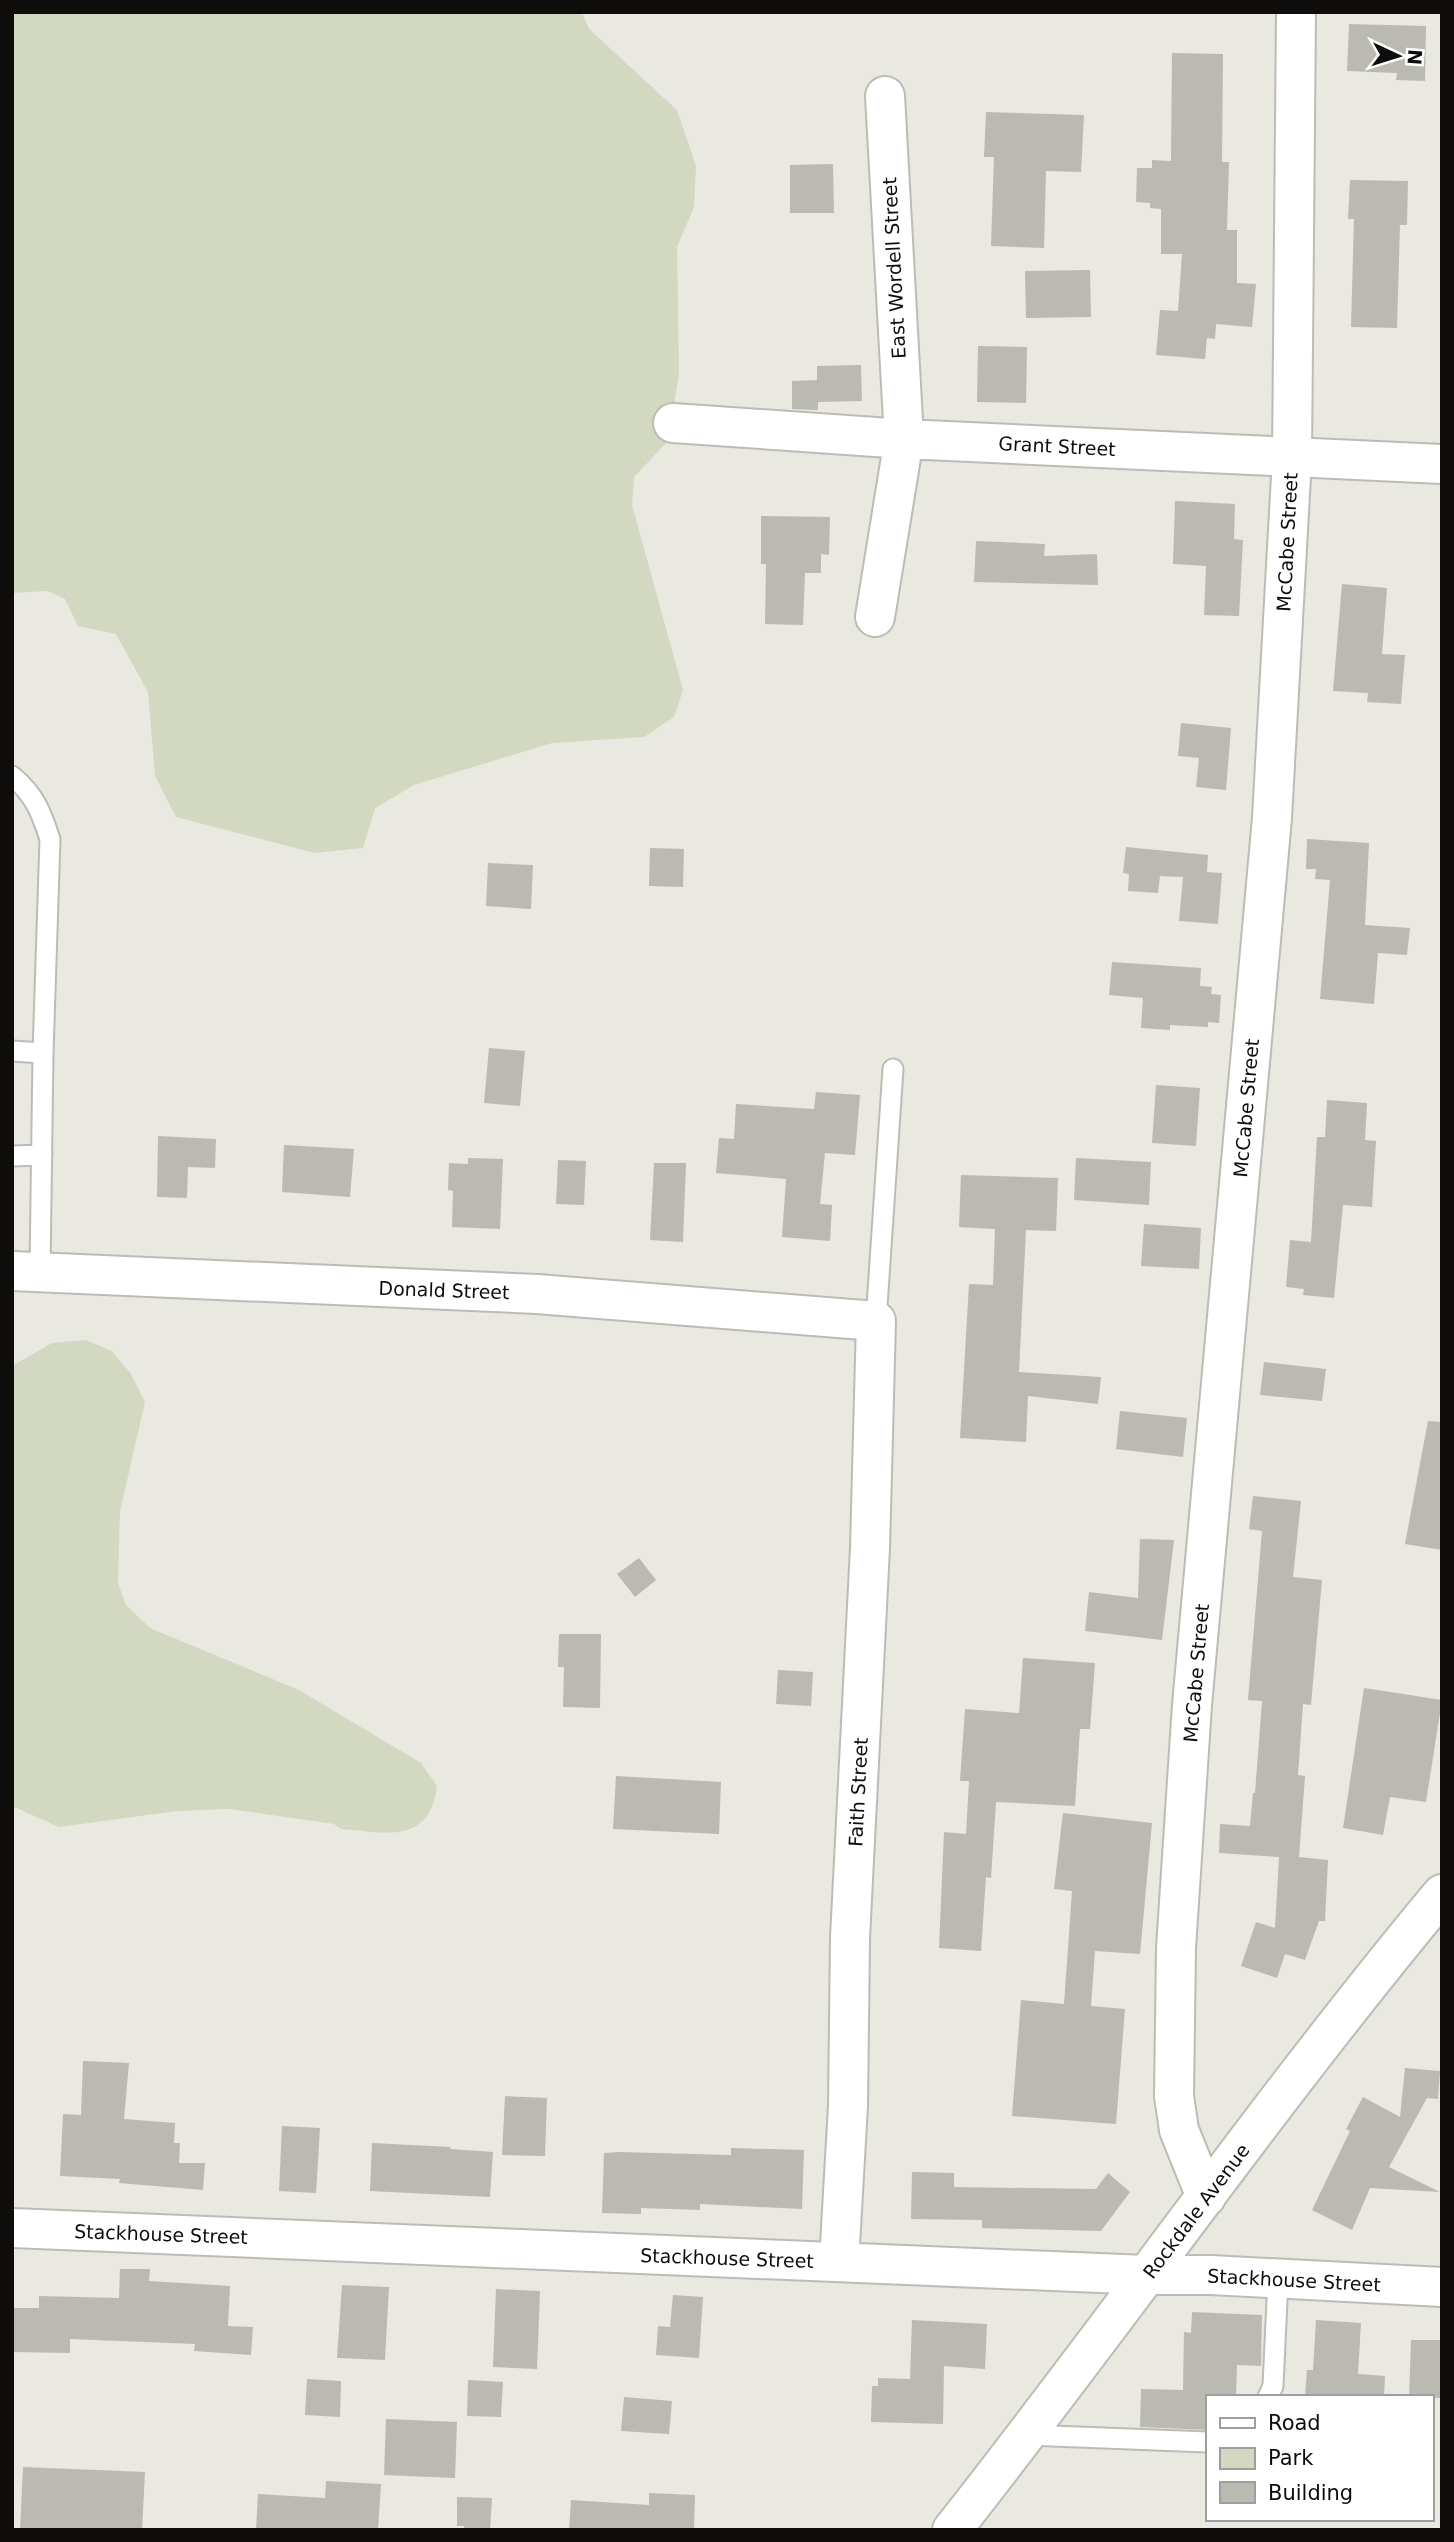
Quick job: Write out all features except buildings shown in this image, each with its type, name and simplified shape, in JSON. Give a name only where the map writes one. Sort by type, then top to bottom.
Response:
[{"type":"street","name":"McCabe Street","points":[[1206,2197],[1179,2130],[1174,2096],[1176,1948],[1192,1705],[1272,818],[1292,458],[1296,12]]},
{"type":"street","name":"East Wordell Street","points":[[875,617],[904,439],[885,96]]},
{"type":"street","name":"Grant Street","points":[[673,424],[904,439],[1442,464]]},
{"type":"street","name":"Donald Street","points":[[26,1272],[537,1294],[876,1321]]},
{"type":"street","name":"Faith Street","points":[[839,2262],[848,2106],[850,1938],[870,1548],[876,1321]]},
{"type":"street","name":"Rockdale Avenue","points":[[952,2530],[1348,2011],[1442,1894]]},
{"type":"street","name":"Stackhouse Street","points":[[12,2228],[1147,2275],[1211,2275],[1442,2287]]},
{"type":"lane","points":[[12,776],[29,790],[42,814],[50,839],[42,1156],[26,1272]]},
{"type":"lane","points":[[12,1051],[43,1053]]},
{"type":"lane","points":[[876,1321],[893,1069]]},
{"type":"lane","points":[[12,1156],[42,1156]]},
{"type":"lane","points":[[1269,2395],[1273,2386],[1278,2279]]},
{"type":"lane","points":[[1027,2435],[1206,2442]]},
{"type":"green space","points":[[12,12],[582,12],[589,29],[677,110],[696,166],[694,207],[677,247],[679,372],[669,440],[634,477],[632,505],[683,690],[674,717],[644,737],[552,743],[414,785],[375,808],[363,848],[315,853],[176,817],[155,776],[148,692],[116,634],[78,626],[65,599],[48,591],[12,593]]},
{"type":"green space","points":[[86,1340],[112,1351],[131,1374],[145,1402],[120,1511],[118,1583],[126,1605],[150,1628],[299,1690],[421,1763],[437,1786],[432,1805],[425,1818],[415,1827],[389,1833],[341,1829],[334,1824],[229,1809],[177,1811],[59,1827],[12,1806],[12,1366],[52,1343]]}]
